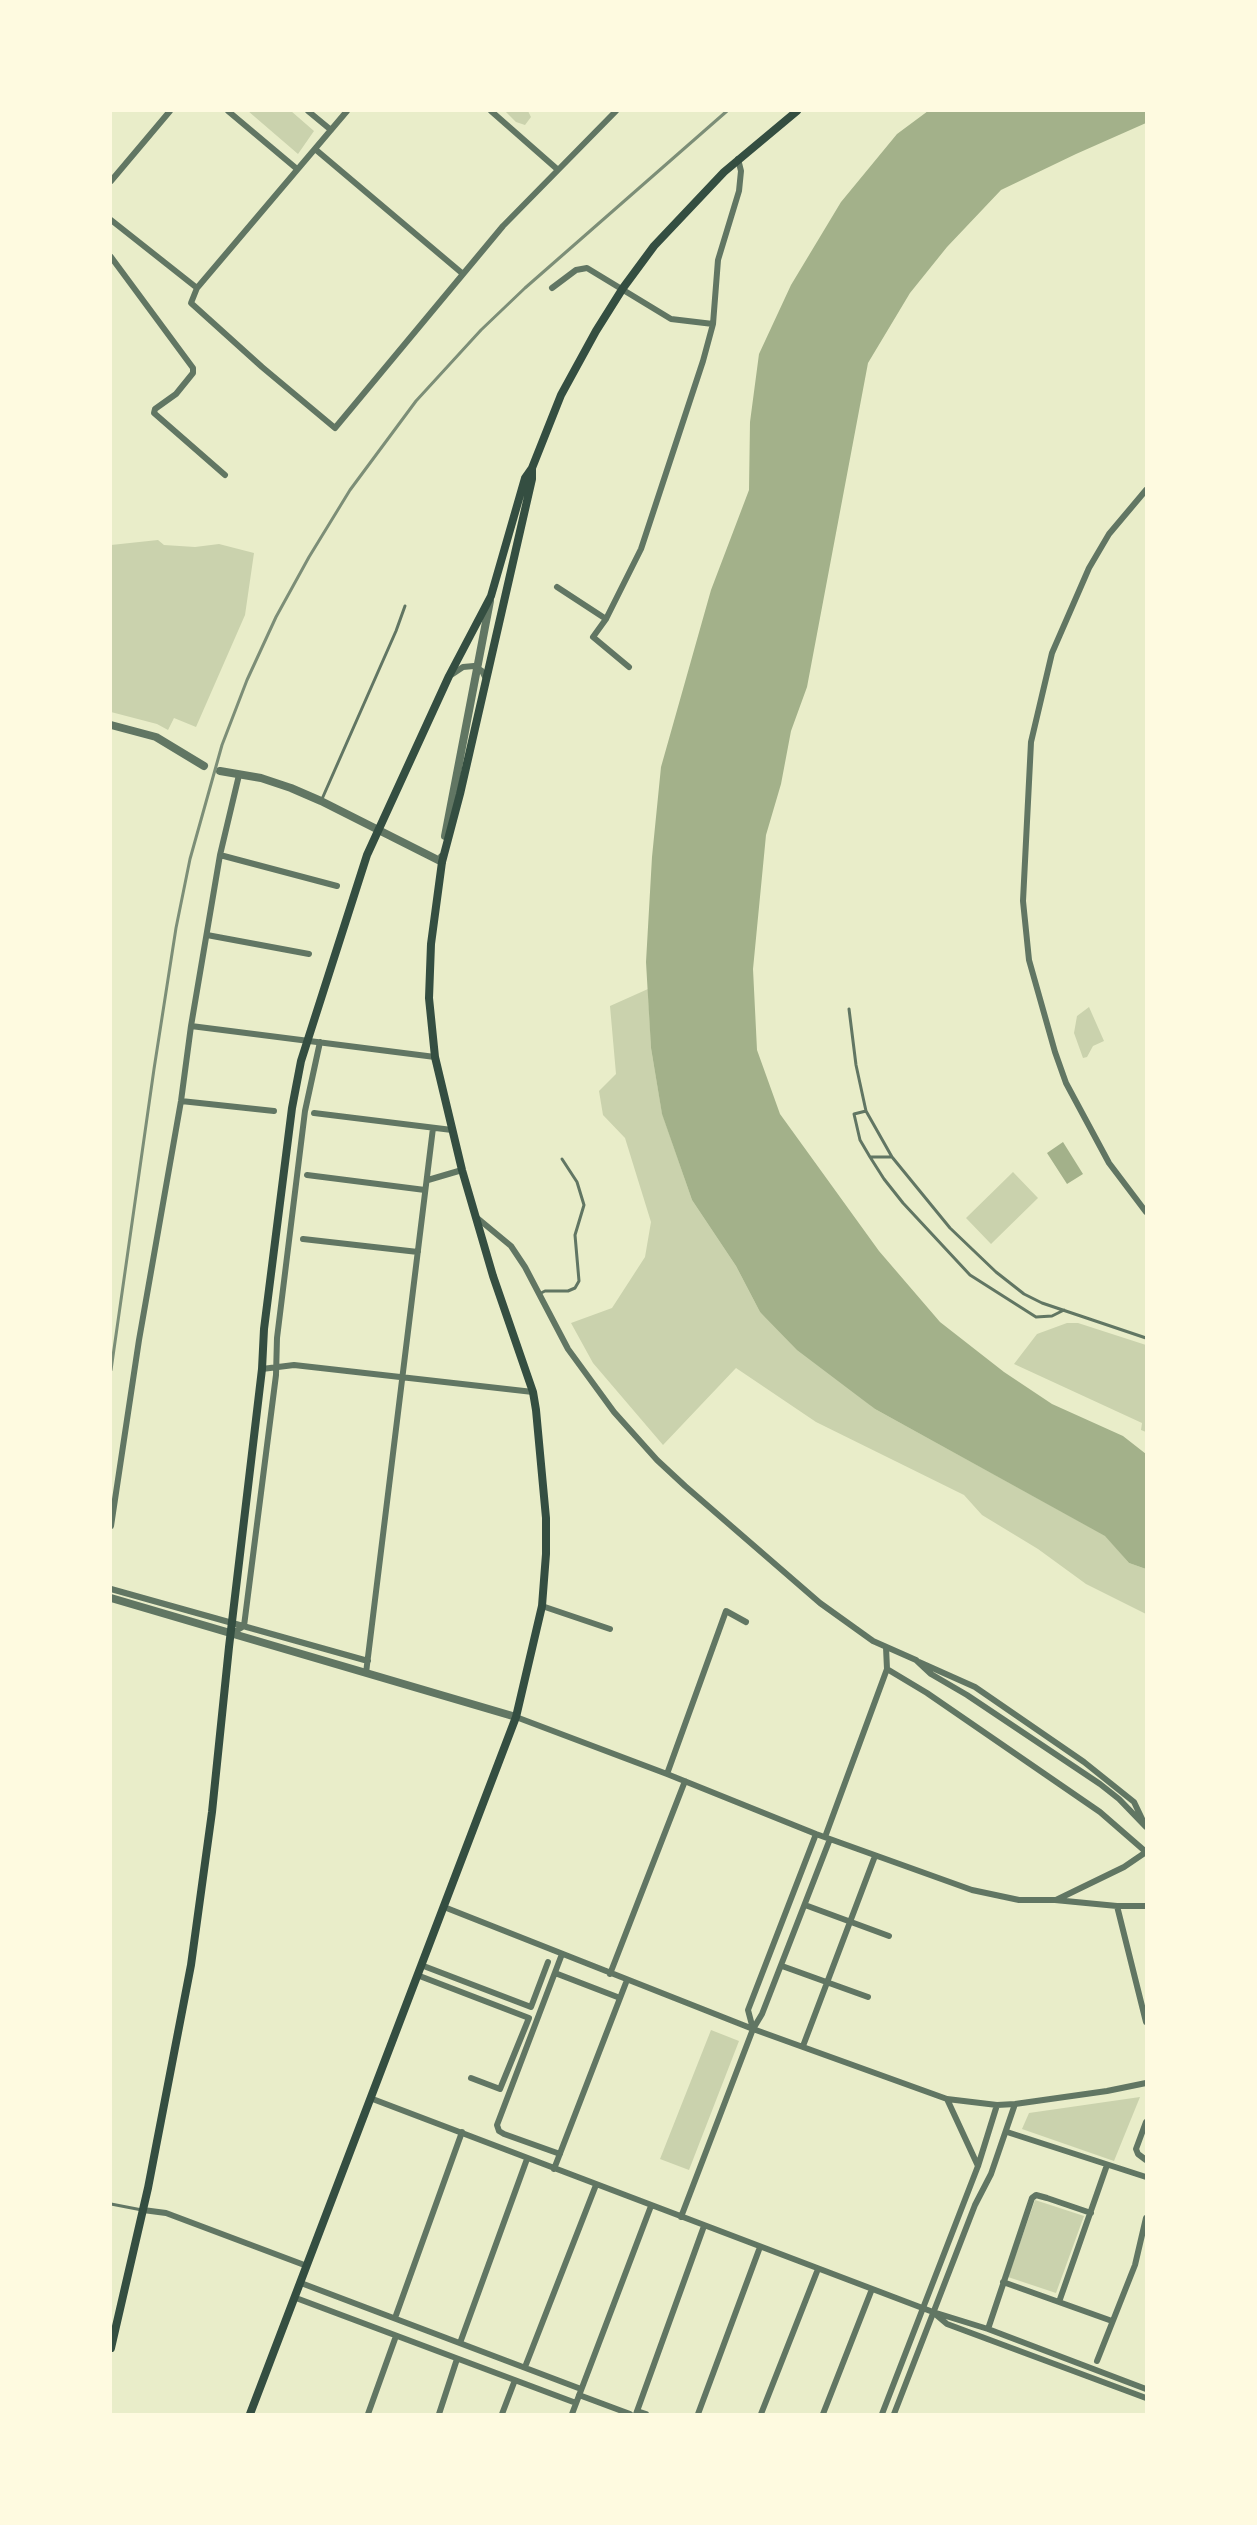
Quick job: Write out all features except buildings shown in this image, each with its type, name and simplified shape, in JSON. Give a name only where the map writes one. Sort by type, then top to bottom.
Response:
[{"type":"main road","points":[[111,2348],[143,2210],[192,1955],[212,1812],[230,1634],[262,1368],[265,1321],[292,1108],[306,1040],[354,892],[378,830],[449,676],[491,596],[525,478],[532,468],[561,395],[596,331],[623,288],[654,246],[686,210],[738,159],[797,111]]},
{"type":"main road","points":[[250,2414],[516,1717],[542,1606],[546,1564],[546,1518],[540,1431],[532,1392],[474,1216],[462,1170],[435,1057],[429,998],[442,862],[460,794],[532,479],[532,468]]},
{"type":"street","points":[[111,181],[170,111]]},
{"type":"street","points":[[228,111],[297,169]]},
{"type":"street","points":[[308,111],[331,130]]},
{"type":"street","points":[[347,111],[197,288],[191,303],[335,428],[503,226],[616,111]]},
{"type":"street","points":[[491,111],[557,169]]},
{"type":"street","points":[[315,149],[463,273]]},
{"type":"street","points":[[629,667],[593,637],[606,619],[641,549],[713,324],[718,260],[739,191],[741,171],[738,159]]},
{"type":"street","points":[[111,220],[197,288]]},
{"type":"street","points":[[111,257],[193,368],[193,374],[176,394],[155,409],[154,414],[225,475]]},
{"type":"street","points":[[552,288],[573,272],[584,268],[594,271],[623,288],[671,319],[713,324]]},
{"type":"street","points":[[1146,490],[1109,534],[1089,568],[1052,653],[1031,742],[1023,901],[1029,960],[1066,1083],[1109,1163],[1146,1212]]},
{"type":"street","points":[[557,587],[606,619]]},
{"type":"street","points":[[220,771],[268,780],[321,801],[442,862],[491,596]]},
{"type":"street","points":[[449,676],[466,666],[477,667],[486,679]]},
{"type":"street","points":[[111,725],[156,737],[204,766]]},
{"type":"street","points":[[111,1526],[139,1340],[182,1101],[191,1026],[220,855],[239,775]]},
{"type":"street","points":[[220,855],[337,886]]},
{"type":"street","points":[[207,935],[309,954]]},
{"type":"street","points":[[191,1026],[435,1057]]},
{"type":"street","points":[[244,1626],[277,1366],[277,1338],[305,1111],[320,1042]]},
{"type":"street","points":[[182,1101],[274,1111]]},
{"type":"street","points":[[314,1113],[452,1130]]},
{"type":"street","points":[[366,1673],[433,1128]]},
{"type":"street","points":[[428,1180],[462,1170]]},
{"type":"street","points":[[307,1175],[425,1190]]},
{"type":"street","points":[[474,1216],[511,1246],[576,1361],[623,1423],[657,1460],[814,1598],[873,1641],[975,1688],[1084,1762],[1134,1802],[1146,1827]]},
{"type":"street","points":[[303,1239],[418,1252]]},
{"type":"street","points":[[262,1368],[294,1365],[532,1392]]},
{"type":"street","points":[[111,1589],[368,1661]]},
{"type":"street","points":[[111,1598],[516,1717],[947,1883],[988,1895],[1019,1900],[1146,1906]]},
{"type":"street","points":[[542,1606],[610,1629]]},
{"type":"street","points":[[667,1774],[726,1611],[746,1622]]},
{"type":"street","points":[[230,1634],[244,1626]]},
{"type":"street","points":[[681,2217],[753,2029],[762,2014],[805,1905],[886,1669],[886,1647]]},
{"type":"street","points":[[916,1660],[930,1674],[967,1695],[1107,1789],[1146,1827]]},
{"type":"street","points":[[886,1669],[927,1693],[1100,1812],[1146,1852],[1124,1867],[1055,1900]]},
{"type":"street","points":[[610,1974],[685,1781]]},
{"type":"street","points":[[753,2029],[748,2010],[816,1834]]},
{"type":"street","points":[[803,2046],[874,1856]]},
{"type":"street","points":[[805,1905],[889,1936]]},
{"type":"street","points":[[1117,1906],[1146,2022]]},
{"type":"street","points":[[444,1907],[753,2029],[947,2099],[998,2105],[1015,2104],[1146,2083]]},
{"type":"street","points":[[560,2154],[499,2131],[497,2126],[562,1954]]},
{"type":"street","points":[[421,1965],[531,2007],[548,1962]]},
{"type":"street","points":[[782,1966],[868,1997]]},
{"type":"street","points":[[555,1973],[620,1998]]},
{"type":"street","points":[[417,1975],[529,2018],[500,2089],[471,2078]]},
{"type":"street","points":[[554,2169],[627,1980]]},
{"type":"street","points":[[370,2098],[596,2186],[1146,2389]]},
{"type":"street","points":[[947,2099],[978,2166]]},
{"type":"street","points":[[894,2414],[975,2205],[991,2174],[1015,2104]]},
{"type":"street","points":[[882,2414],[978,2166],[998,2105]]},
{"type":"street","points":[[1146,2122],[1136,2149],[1138,2154],[1146,2160]]},
{"type":"street","points":[[394,2318],[462,2132]]},
{"type":"street","points":[[1007,2132],[1146,2177]]},
{"type":"street","points":[[460,2343],[527,2159]]},
{"type":"street","points":[[1059,2302],[1107,2165]]},
{"type":"street","points":[[525,2367],[596,2186]]},
{"type":"street","points":[[988,2329],[1029,2206],[1036,2195],[1090,2213]]},
{"type":"street","points":[[572,2414],[651,2206]]},
{"type":"street","points":[[143,2210],[166,2213],[307,2266]]},
{"type":"street","points":[[1097,2361],[1137,2258],[1146,2218]]},
{"type":"street","points":[[646,2414],[636,2412],[704,2226]]},
{"type":"street","points":[[698,2414],[760,2247]]},
{"type":"street","points":[[761,2414],[818,2269]]},
{"type":"street","points":[[1003,2282],[1113,2321]]},
{"type":"street","points":[[301,2283],[525,2367],[630,2414]]},
{"type":"street","points":[[824,2414],[872,2289]]},
{"type":"street","points":[[296,2298],[576,2403]]},
{"type":"street","points":[[933,2312],[947,2324],[1146,2398]]},
{"type":"street","points":[[368,2414],[396,2336]]},
{"type":"street","points":[[439,2414],[457,2359]]},
{"type":"street","points":[[502,2414],[514,2380]]},
{"type":"lane","points":[[321,801],[396,632],[405,606]]},
{"type":"lane","points":[[849,1009],[856,1065],[866,1111],[892,1157],[950,1228],[996,1272],[1024,1294],[1146,1338]]},
{"type":"lane","points":[[866,1111],[854,1114],[860,1140],[884,1179],[903,1203],[970,1275],[1036,1317],[1052,1316],[1064,1310]]},
{"type":"lane","points":[[870,1156],[892,1157]]},
{"type":"lane","points":[[539,1294],[545,1291],[568,1291],[575,1288],[579,1281],[575,1235],[584,1205],[577,1182],[562,1159]]},
{"type":"lane","points":[[111,2204],[143,2210]]},
{"type":"shaded area","points":[[248,111],[291,111],[314,131],[298,154]]},
{"type":"shaded area","points":[[505,111],[528,111],[531,117],[525,125],[516,122]]},
{"type":"shaded area","points":[[928,111],[1146,111],[1146,123],[1001,190],[947,247],[910,293],[868,363],[807,687],[791,731],[781,784],[766,835],[753,969],[757,1050],[780,1114],[879,1251],[940,1322],[1004,1372],[1052,1404],[1123,1436],[1146,1454],[1146,1569],[1129,1563],[1105,1536],[875,1409],[797,1350],[760,1312],[736,1266],[692,1200],[662,1114],[651,1048],[646,962],[652,857],[661,767],[711,590],[749,490],[750,422],[759,354],[791,285],[841,202],[897,134]]},
{"type":"shaded area","points":[[158,540],[164,545],[195,547],[219,544],[254,553],[245,615],[196,727],[174,718],[168,730],[157,724],[111,712],[111,545]]},
{"type":"shaded area","points":[[648,989],[651,1048],[662,1113],[692,1200],[736,1266],[760,1312],[875,1409],[1106,1536],[1129,1563],[1146,1569],[1146,1614],[1086,1584],[1038,1549],[982,1515],[964,1495],[816,1422],[736,1368],[663,1445],[593,1363],[571,1323],[612,1308],[645,1257],[651,1222],[625,1138],[603,1115],[599,1091],[616,1074],[610,1006]]},
{"type":"shaded area","points":[[1089,1007],[1104,1041],[1093,1046],[1087,1057],[1083,1058],[1074,1033],[1077,1016]]},
{"type":"shaded area","points":[[1063,1142],[1083,1174],[1067,1184],[1047,1153]]},
{"type":"shaded area","points":[[1013,1172],[1038,1198],[991,1244],[966,1218]]},
{"type":"shaded area","points":[[1067,1323],[1078,1323],[1146,1345],[1146,1432],[1141,1430],[1142,1423],[1014,1364],[1037,1334]]},
{"type":"shaded area","points":[[711,2030],[739,2041],[689,2170],[660,2159]]},
{"type":"shaded area","points":[[1140,2097],[1114,2161],[1022,2129],[1029,2113]]},
{"type":"shaded area","points":[[1035,2200],[1084,2216],[1056,2293],[1008,2277]]},
{"type":"railway","points":[[111,1370],[154,1069],[176,928],[190,859],[222,745],[247,680],[276,617],[350,490],[416,401],[481,330],[525,288],[727,111]]}]
